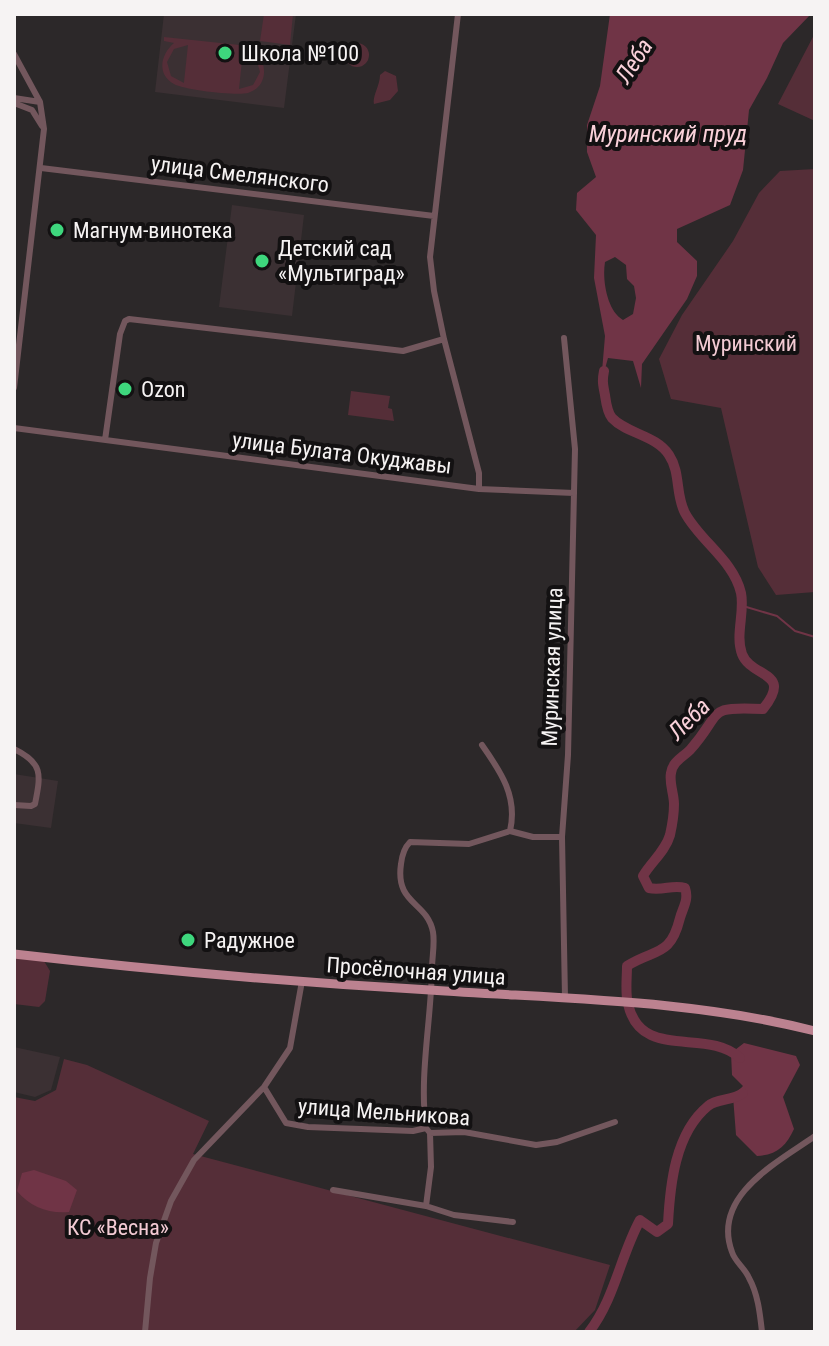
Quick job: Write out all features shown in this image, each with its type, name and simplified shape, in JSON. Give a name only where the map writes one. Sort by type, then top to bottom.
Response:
[{"type":"main road","name":"Просёлочная улица","points":[[14,954],[302,981],[702,1010],[815,1031]]},
{"type":"street","points":[[458,14],[434,216],[431,271],[444,339],[479,473],[479,489]]},
{"type":"street","points":[[14,54],[41,105],[44,129],[14,388]]},
{"type":"street","points":[[14,101],[41,105]]},
{"type":"street","points":[[14,101],[32,110],[44,129]]},
{"type":"street","points":[[32,110],[41,105]]},
{"type":"street","name":"улица Смелянского","points":[[41,168],[434,216]]},
{"type":"street","points":[[105,440],[120,334],[125,321],[129,319],[397,350],[415,349],[444,339]]},
{"type":"street","name":"Муринская улица","points":[[564,338],[575,449],[568,755],[562,837],[565,998]]},
{"type":"street","name":"улица Булата Окуджавы","points":[[14,428],[479,489],[574,493]]},
{"type":"street","points":[[482,745],[511,793],[510,831]]},
{"type":"street","points":[[14,749],[36,763],[39,771],[35,804],[29,807],[14,805]]},
{"type":"street","points":[[426,1206],[431,1167],[424,1082],[432,930],[428,918],[402,890],[399,876],[406,846],[415,841],[479,842],[510,831],[533,837],[562,837]]},
{"type":"street","points":[[145,1332],[156,1243],[184,1174],[264,1087],[290,1048],[302,981]]},
{"type":"street","name":"улица Мельникова","points":[[264,1087],[286,1123],[324,1128],[464,1132],[536,1145],[557,1142],[615,1122]]},
{"type":"street","points":[[762,1332],[759,1306],[751,1281],[730,1248],[731,1213],[753,1180],[815,1136]]},
{"type":"street","points":[[333,1190],[426,1206],[454,1215],[513,1222]]},
{"type":"shaded area","name":"Школа №100","points":[[164,14],[296,14],[284,108],[155,92]]},
{"type":"shaded area","name":"Детский сад «Мультиград»","points":[[232,205],[304,215],[292,316],[219,307]]},
{"type":"shaded area","points":[[14,774],[58,781],[51,828],[14,823]]},
{"type":"shaded area","points":[[14,1047],[60,1057],[51,1090],[35,1097],[14,1092]]},
{"type":"green space","points":[[264,14],[293,14],[290,45],[260,41]]},
{"type":"green space","points":[[815,33],[815,121],[778,104]]},
{"type":"green space","points":[[164,37],[267,48],[266,53],[257,52],[263,63],[264,76],[259,86],[242,94],[174,84],[165,75],[162,64],[174,43],[164,41]],"holes":[[[188,45],[184,82],[184,83],[171,76],[167,62],[174,49]],[[243,51],[256,58],[260,72],[253,85],[239,89]]]},
{"type":"green space","points":[[357,43],[366,46],[369,55],[366,64],[357,67],[348,64],[345,55],[348,46]]},
{"type":"green space","points":[[385,71],[396,76],[398,91],[390,100],[374,104],[380,75]]},
{"type":"green space","name":"Муринский","points":[[815,169],[815,592],[776,595],[758,567],[721,408],[671,399],[659,359],[682,315],[733,241],[759,193],[780,171]]},
{"type":"green space","points":[[351,391],[390,396],[388,408],[392,409],[394,421],[348,415]]},
{"type":"green space","points":[[14,957],[44,961],[50,971],[45,1001],[39,1007],[14,1004]]},
{"type":"green space","name":"КС «Весна»","points":[[64,1059],[87,1065],[209,1121],[193,1154],[610,1265],[595,1310],[574,1332],[14,1332],[14,1097],[35,1101],[56,1090]]},
{"type":"water","name":"Муринский пруд","points":[[610,14],[811,14],[783,43],[749,110],[743,170],[730,205],[677,229],[677,242],[697,261],[697,276],[687,299],[642,364],[641,388],[633,361],[608,358],[601,383],[605,336],[594,278],[596,235],[576,210],[577,193],[596,177],[587,152],[587,125],[600,86]],"holes":[[[615,257],[626,265],[627,279],[634,286],[636,298],[633,314],[623,320],[609,302],[604,269],[605,262]]]},
{"type":"water","points":[[744,1043],[796,1056],[800,1065],[783,1097],[794,1129],[788,1140],[770,1154],[757,1156],[736,1135],[733,1096],[743,1086],[732,1075],[731,1053]]},
{"type":"water","points":[[34,1170],[66,1181],[77,1190],[69,1212],[40,1208],[17,1191],[22,1173]]},
{"type":"waterway","name":"Леба","points":[[604,371],[603,386],[610,416],[625,428],[657,443],[673,462],[685,513],[724,561],[741,593],[739,639],[742,654],[747,662],[768,676],[774,688],[763,709],[731,709],[717,714],[690,750],[674,765],[670,835],[665,847],[643,876],[649,888],[685,888],[686,900],[676,931],[666,946],[627,966],[628,1004],[635,1022],[646,1033],[726,1049],[740,1058]]},
{"type":"waterway","points":[[743,606],[777,616],[795,631],[815,637]]},
{"type":"waterway","name":"Леба","points":[[589,1332],[605,1305],[640,1220],[657,1232],[668,1224],[676,1160],[688,1130],[712,1103],[743,1093]]},
{"type":"place","name":"Школа №100","points":[[225,53]]},
{"type":"place","name":"Магнум-винотека","points":[[57,230]]},
{"type":"place","name":"Детский сад «Мультиград»","points":[[262,261]]},
{"type":"place","name":"Ozon","points":[[125,389]]},
{"type":"place","name":"Радужное","points":[[188,940]]}]
